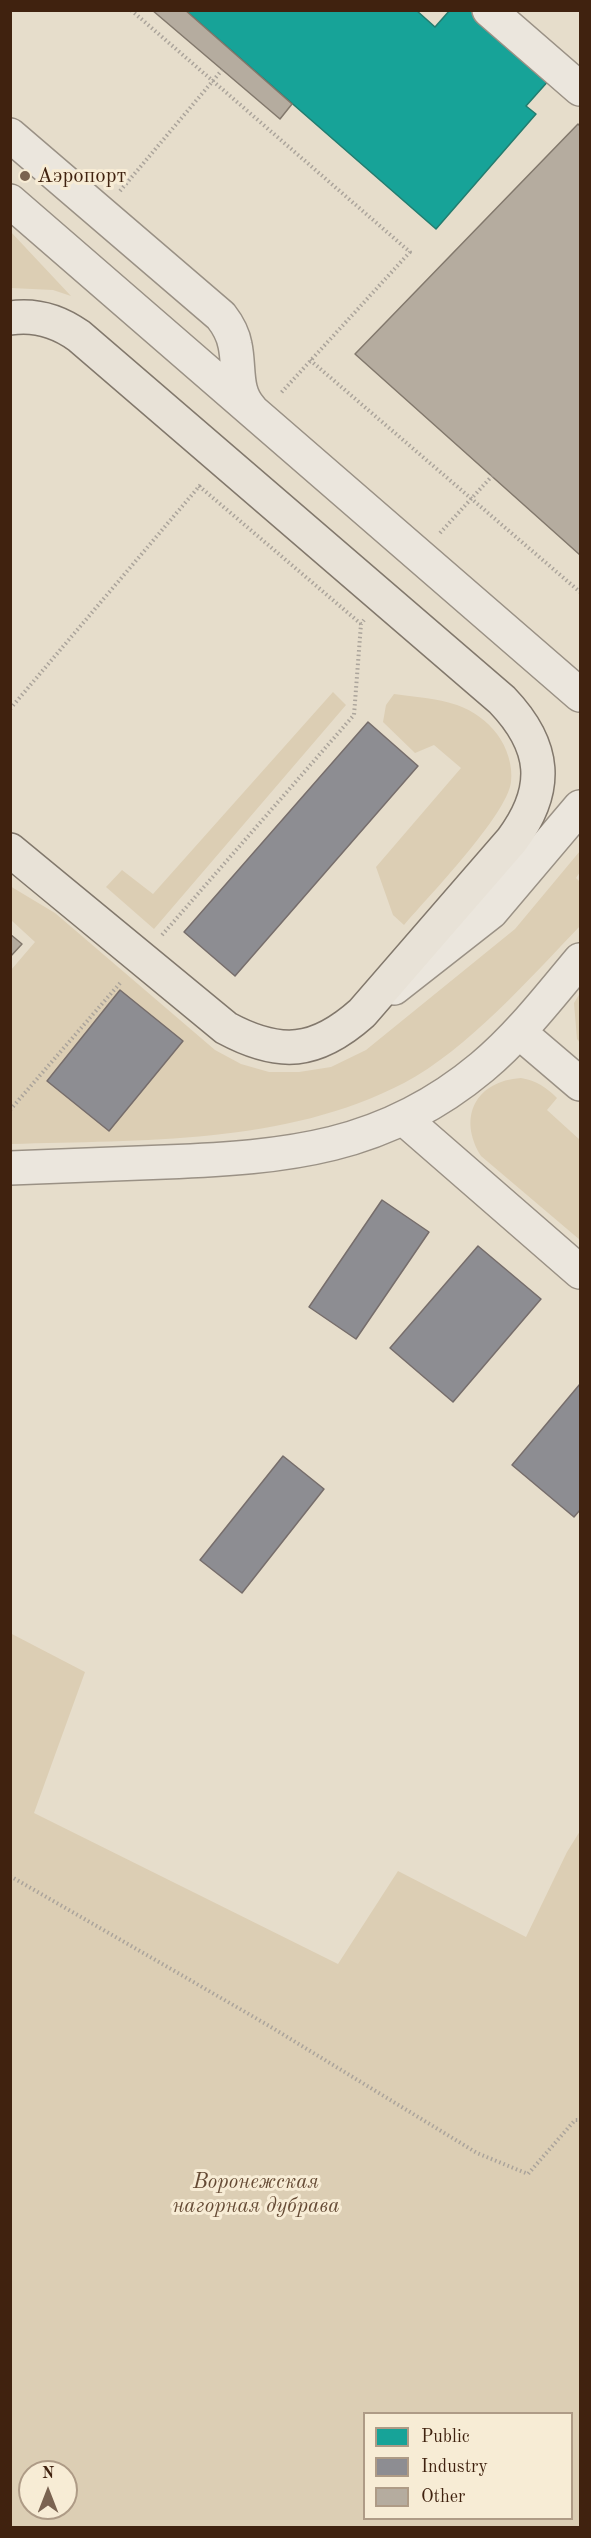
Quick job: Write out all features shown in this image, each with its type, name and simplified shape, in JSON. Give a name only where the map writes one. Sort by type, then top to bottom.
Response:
[{"type":"main road","points":[[10,318],[22,316],[49,319],[66,326],[79,336],[502,700],[520,720],[533,742],[538,766],[537,787],[525,823],[362,1013],[342,1031],[318,1043],[294,1047],[272,1046],[248,1040],[226,1028],[10,850]]},
{"type":"street","points":[[489,10],[580,89]]},
{"type":"street","points":[[10,135],[221,316],[231,330],[236,347],[240,390],[245,403],[256,415]]},
{"type":"street","points":[[10,201],[580,696]]},
{"type":"street","points":[[362,1013],[491,912],[580,807]]},
{"type":"street","points":[[10,1168],[203,1160],[281,1154],[305,1151],[348,1140],[403,1118],[451,1091],[482,1067],[519,1032],[580,960]]},
{"type":"street","points":[[519,1032],[580,1084]]},
{"type":"street","points":[[403,1118],[580,1272]]},
{"type":"path","points":[[131,10],[410,252]]},
{"type":"path","points":[[101,213],[222,70]]},
{"type":"path","points":[[310,360],[580,592]]},
{"type":"path","points":[[10,1110],[354,715],[361,624],[200,486]]},
{"type":"path","points":[[10,1876],[266,2024],[477,2152],[528,2174],[578,2120]]},
{"type":"green space","points":[[10,231],[71,296],[53,290],[11,288]]},
{"type":"green space","points":[[333,692],[346,705],[154,929],[106,887],[122,870],[153,894]]},
{"type":"green space","points":[[394,694],[449,703],[463,707],[480,717],[501,739],[510,763],[511,776],[506,796],[482,834],[404,925],[393,915],[376,867],[461,768],[434,745],[415,753],[383,722],[386,705]]},
{"type":"green space","points":[[580,851],[580,872],[576,878],[580,882],[580,926],[475,1032],[428,1069],[404,1083],[358,1103],[311,1118],[262,1128],[161,1139],[11,1144],[11,970],[35,942],[11,920],[10,886],[55,913],[215,1050],[241,1064],[269,1072],[299,1072],[331,1067],[366,1050],[515,929]]},
{"type":"green space","points":[[580,993],[580,1043],[577,1039],[574,1003]]},
{"type":"green space","points":[[521,1078],[541,1085],[557,1098],[547,1110],[580,1140],[580,1240],[481,1156],[474,1142],[471,1115],[482,1094],[492,1086]]},
{"type":"green space","name":"Воронежская нагорная дубрава","points":[[10,1633],[85,1672],[34,1813],[338,1964],[398,1871],[526,1937],[567,1852],[580,1831],[580,2527],[11,2527]]},
{"type":"building: Public","points":[[185,10],[416,10],[435,27],[450,10],[471,10],[550,79],[526,106],[536,114],[436,229]]},
{"type":"building: Industry","points":[[368,722],[418,766],[235,976],[184,932]]},
{"type":"building: Industry","points":[[120,990],[183,1041],[109,1131],[47,1081]]},
{"type":"building: Industry","points":[[382,1200],[429,1232],[356,1339],[309,1307]]},
{"type":"building: Industry","points":[[478,1246],[541,1299],[453,1402],[390,1348]]},
{"type":"building: Industry","points":[[580,1384],[580,1510],[574,1517],[512,1465]]},
{"type":"building: Industry","points":[[283,1456],[324,1489],[242,1593],[200,1560]]},
{"type":"building: Other","points":[[152,10],[185,10],[292,104],[280,119]]},
{"type":"building: Other","points":[[578,124],[580,126],[580,555],[355,354]]},
{"type":"building: Other","points":[[10,934],[22,944],[10,957]]},
{"type":"place","name":"Аэропорт","points":[[25,176]]}]
